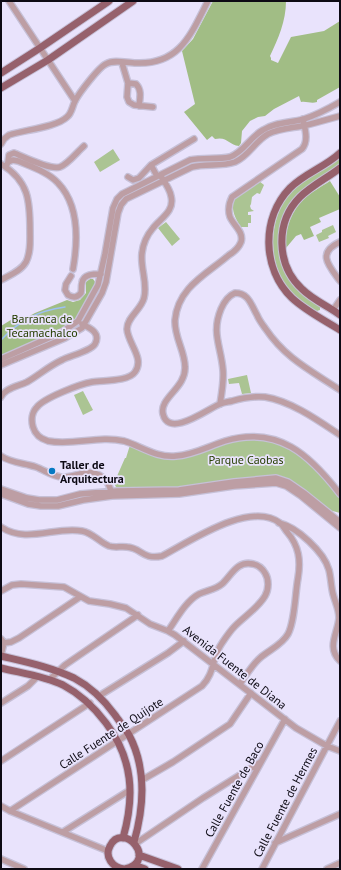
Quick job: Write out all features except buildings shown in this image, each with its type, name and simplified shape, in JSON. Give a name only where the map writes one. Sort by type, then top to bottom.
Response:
[{"type":"main road","points":[[1,73],[109,1]]},
{"type":"main road","points":[[1,88],[48,60],[132,1]]},
{"type":"main road","points":[[340,152],[302,178],[290,189],[277,208],[270,229],[269,252],[272,266],[278,279],[296,302],[340,330]]},
{"type":"main road","points":[[340,168],[309,189],[295,202],[286,219],[282,238],[283,256],[287,268],[293,278],[305,292],[340,315]]},
{"type":"main road","points":[[323,320],[321,312],[323,309],[331,309]]},
{"type":"main road","points":[[323,320],[332,320],[334,317],[331,309]]},
{"type":"main road","points":[[1,656],[41,666],[75,679],[100,696],[128,735],[138,758],[142,780],[141,813],[135,843]]},
{"type":"main road","points":[[1,668],[49,680],[62,685],[90,703],[99,714],[118,741],[127,764],[130,790],[129,811],[123,838]]},
{"type":"main road","points":[[123,838],[135,843],[139,851],[139,855],[134,865],[124,869],[113,868],[108,850],[112,843],[123,838]]},
{"type":"main road","points":[[139,855],[178,869]]},
{"type":"main road","points":[[134,865],[145,869]]},
{"type":"street","points":[[9,1],[75,101]]},
{"type":"street","points":[[1,144],[9,135],[61,122],[71,112],[75,101],[99,69],[105,64],[110,62],[152,63],[169,57],[179,50],[187,40],[208,1]]},
{"type":"street","points":[[122,63],[128,83],[127,97],[129,102],[139,106],[153,107]]},
{"type":"street","points":[[128,83],[136,84],[139,87],[141,94],[139,106]]},
{"type":"street","points":[[1,366],[65,338],[82,328],[102,293],[106,282],[113,208],[117,199],[125,192],[194,159],[226,158],[232,156],[243,149],[258,133],[265,128],[314,116],[340,102]]},
{"type":"street","points":[[1,359],[62,332],[78,321],[96,290],[118,213],[122,203],[128,198],[196,166],[235,162],[244,157],[262,138],[268,134],[340,116]]},
{"type":"street","points":[[303,119],[306,137]]},
{"type":"street","points":[[315,123],[308,132],[305,145],[302,150],[232,197],[230,204],[230,218],[241,233],[240,244],[234,252],[192,284],[178,305],[175,320],[176,330],[184,359],[185,373],[181,384],[164,403],[162,410],[163,416],[167,421],[172,424],[179,424],[189,421],[220,404],[243,398],[258,397],[272,399],[306,413],[340,436]]},
{"type":"street","points":[[128,177],[133,180],[137,179],[151,165],[194,139]]},
{"type":"street","points":[[5,164],[9,155],[14,153],[50,167],[58,167],[63,165],[84,146]]},
{"type":"street","points":[[5,164],[13,160],[42,171],[58,183],[65,191],[70,202],[76,231],[76,250],[73,269]]},
{"type":"street","points":[[1,280],[18,271],[23,266],[30,249],[30,210],[27,195],[21,182],[5,164]]},
{"type":"street","points":[[151,165],[164,180],[170,191]]},
{"type":"street","points":[[172,176],[169,186],[172,198],[170,209],[153,228],[144,243],[141,259],[145,295],[141,306],[130,320],[128,326],[128,334],[139,360],[135,372],[125,378],[91,382],[74,387],[41,403],[33,414],[32,420],[34,430],[41,438],[51,442],[108,439],[119,440],[155,454],[168,457],[184,455],[237,438],[255,436],[269,438],[284,443],[300,454],[319,470],[340,494]]},
{"type":"street","points":[[156,184],[170,191]]},
{"type":"street","points":[[340,242],[330,249],[327,254],[327,259],[329,266],[340,281]]},
{"type":"street","points":[[71,276],[66,284],[65,290],[68,296],[74,297],[81,293],[82,282],[85,278],[92,274],[101,274]]},
{"type":"street","points":[[220,404],[223,372],[216,337],[216,325],[223,305],[228,298],[235,293],[243,294],[248,298],[261,322],[274,341],[287,354],[340,390]]},
{"type":"street","points":[[331,309],[340,300]]},
{"type":"street","points":[[1,397],[2,394],[27,382],[54,364],[92,347],[96,341],[96,333],[94,330],[78,321]]},
{"type":"street","points":[[1,456],[62,478],[85,473],[94,473],[105,480],[111,493]]},
{"type":"street","points":[[1,489],[27,498],[57,500],[80,494],[179,494],[219,487],[269,483],[279,484],[286,486],[301,496],[339,525]]},
{"type":"street","points":[[1,494],[28,504],[58,506],[111,493]]},
{"type":"street","points":[[1,527],[14,533],[25,534],[69,530],[84,531],[108,546],[114,548],[127,547],[135,549],[147,556],[154,557],[162,556],[220,525],[235,520],[248,517],[259,517],[287,524],[319,552],[327,565],[338,609],[339,619],[333,638],[333,646],[335,654],[340,661]]},
{"type":"street","points":[[240,684],[260,658],[284,640],[289,633],[292,621],[300,559],[292,538],[279,523]]},
{"type":"street","name":"Calle Fuente de Quijote","points":[[10,811],[202,686],[208,680],[218,649],[234,627],[259,605],[266,595],[268,580],[266,574],[261,568],[249,563],[242,564],[235,568],[222,584],[212,590],[201,593],[189,601],[168,630]]},
{"type":"street","name":"Avenida Fuente de Diana","points":[[1,591],[12,585],[32,584],[64,587],[80,597],[95,603],[118,605],[126,608],[156,627],[168,630],[285,719],[327,746],[340,751]]},
{"type":"street","points":[[1,656],[2,641],[11,642],[19,638],[80,597]]},
{"type":"street","points":[[49,680],[57,671],[138,615]]},
{"type":"street","points":[[100,696],[184,641]]},
{"type":"street","points":[[1,703],[28,686],[37,677]]},
{"type":"street","points":[[142,780],[173,762],[230,724],[251,693]]},
{"type":"street","points":[[1,761],[90,703]]},
{"type":"street","name":"Calle Fuente de Baco","points":[[202,869],[285,719]]},
{"type":"street","name":"Calle Fuente de Hermes","points":[[262,869],[340,722]]},
{"type":"street","points":[[135,843],[202,798],[260,762]]},
{"type":"street","points":[[63,832],[130,790]]},
{"type":"street","points":[[1,806],[10,811],[108,850]]},
{"type":"street","points":[[275,843],[340,814]]},
{"type":"street","points":[[1,859],[24,869]]},
{"type":"street","points":[[327,869],[340,864]]},
{"type":"green space","points":[[213,1],[286,1],[283,23],[270,56],[271,60],[278,63],[291,37],[324,31],[340,21],[340,87],[317,100],[315,103],[301,102],[299,96],[274,109],[265,116],[258,117],[250,121],[242,131],[241,143],[239,146],[219,138],[215,139],[212,136],[207,140],[184,112],[195,104],[182,51],[193,39]]},
{"type":"green space","points":[[113,149],[120,160],[100,172],[94,162]]},
{"type":"green space","points":[[340,155],[340,164],[288,208],[282,261],[320,306],[320,310],[317,311],[301,302],[289,290],[280,276],[275,260],[273,243],[275,226],[280,209],[294,188]]},
{"type":"green space","points":[[259,181],[264,185],[260,194],[257,193],[252,197],[250,206],[254,211],[248,212],[248,215],[251,215],[251,223],[248,223],[248,227],[241,227],[233,210],[235,198]]},
{"type":"green space","points":[[330,181],[340,197],[340,209],[319,218],[321,222],[310,227],[314,236],[304,240],[301,234],[296,236],[286,248],[287,228],[295,209],[307,196]]},
{"type":"green space","points":[[166,222],[180,239],[172,246],[158,228]]},
{"type":"green space","points":[[333,225],[336,232],[328,236],[329,238],[319,242],[316,235],[322,232],[322,230]]},
{"type":"green space","name":"Barranca de Tecamachalco","points":[[93,279],[96,283],[82,313],[71,325],[1,357],[1,326],[14,318],[16,323],[35,313],[67,300],[73,302],[80,300],[86,293],[86,282]]},
{"type":"green space","points":[[247,375],[251,393],[242,394],[239,383],[229,384],[228,379]]},
{"type":"green space","points":[[83,391],[93,410],[83,415],[74,395]]},
{"type":"green space","name":"Parque Caobas","points":[[249,439],[265,440],[277,443],[288,448],[308,463],[317,471],[340,498],[340,513],[329,510],[293,483],[117,489],[114,483],[126,458],[130,445],[157,457],[177,459],[194,455],[224,444]]},
{"type":"waterway","points":[[1,340],[15,327],[37,314],[65,307]]},
{"type":"place","name":"Taller de Arquitectura","points":[[52,471]]}]
